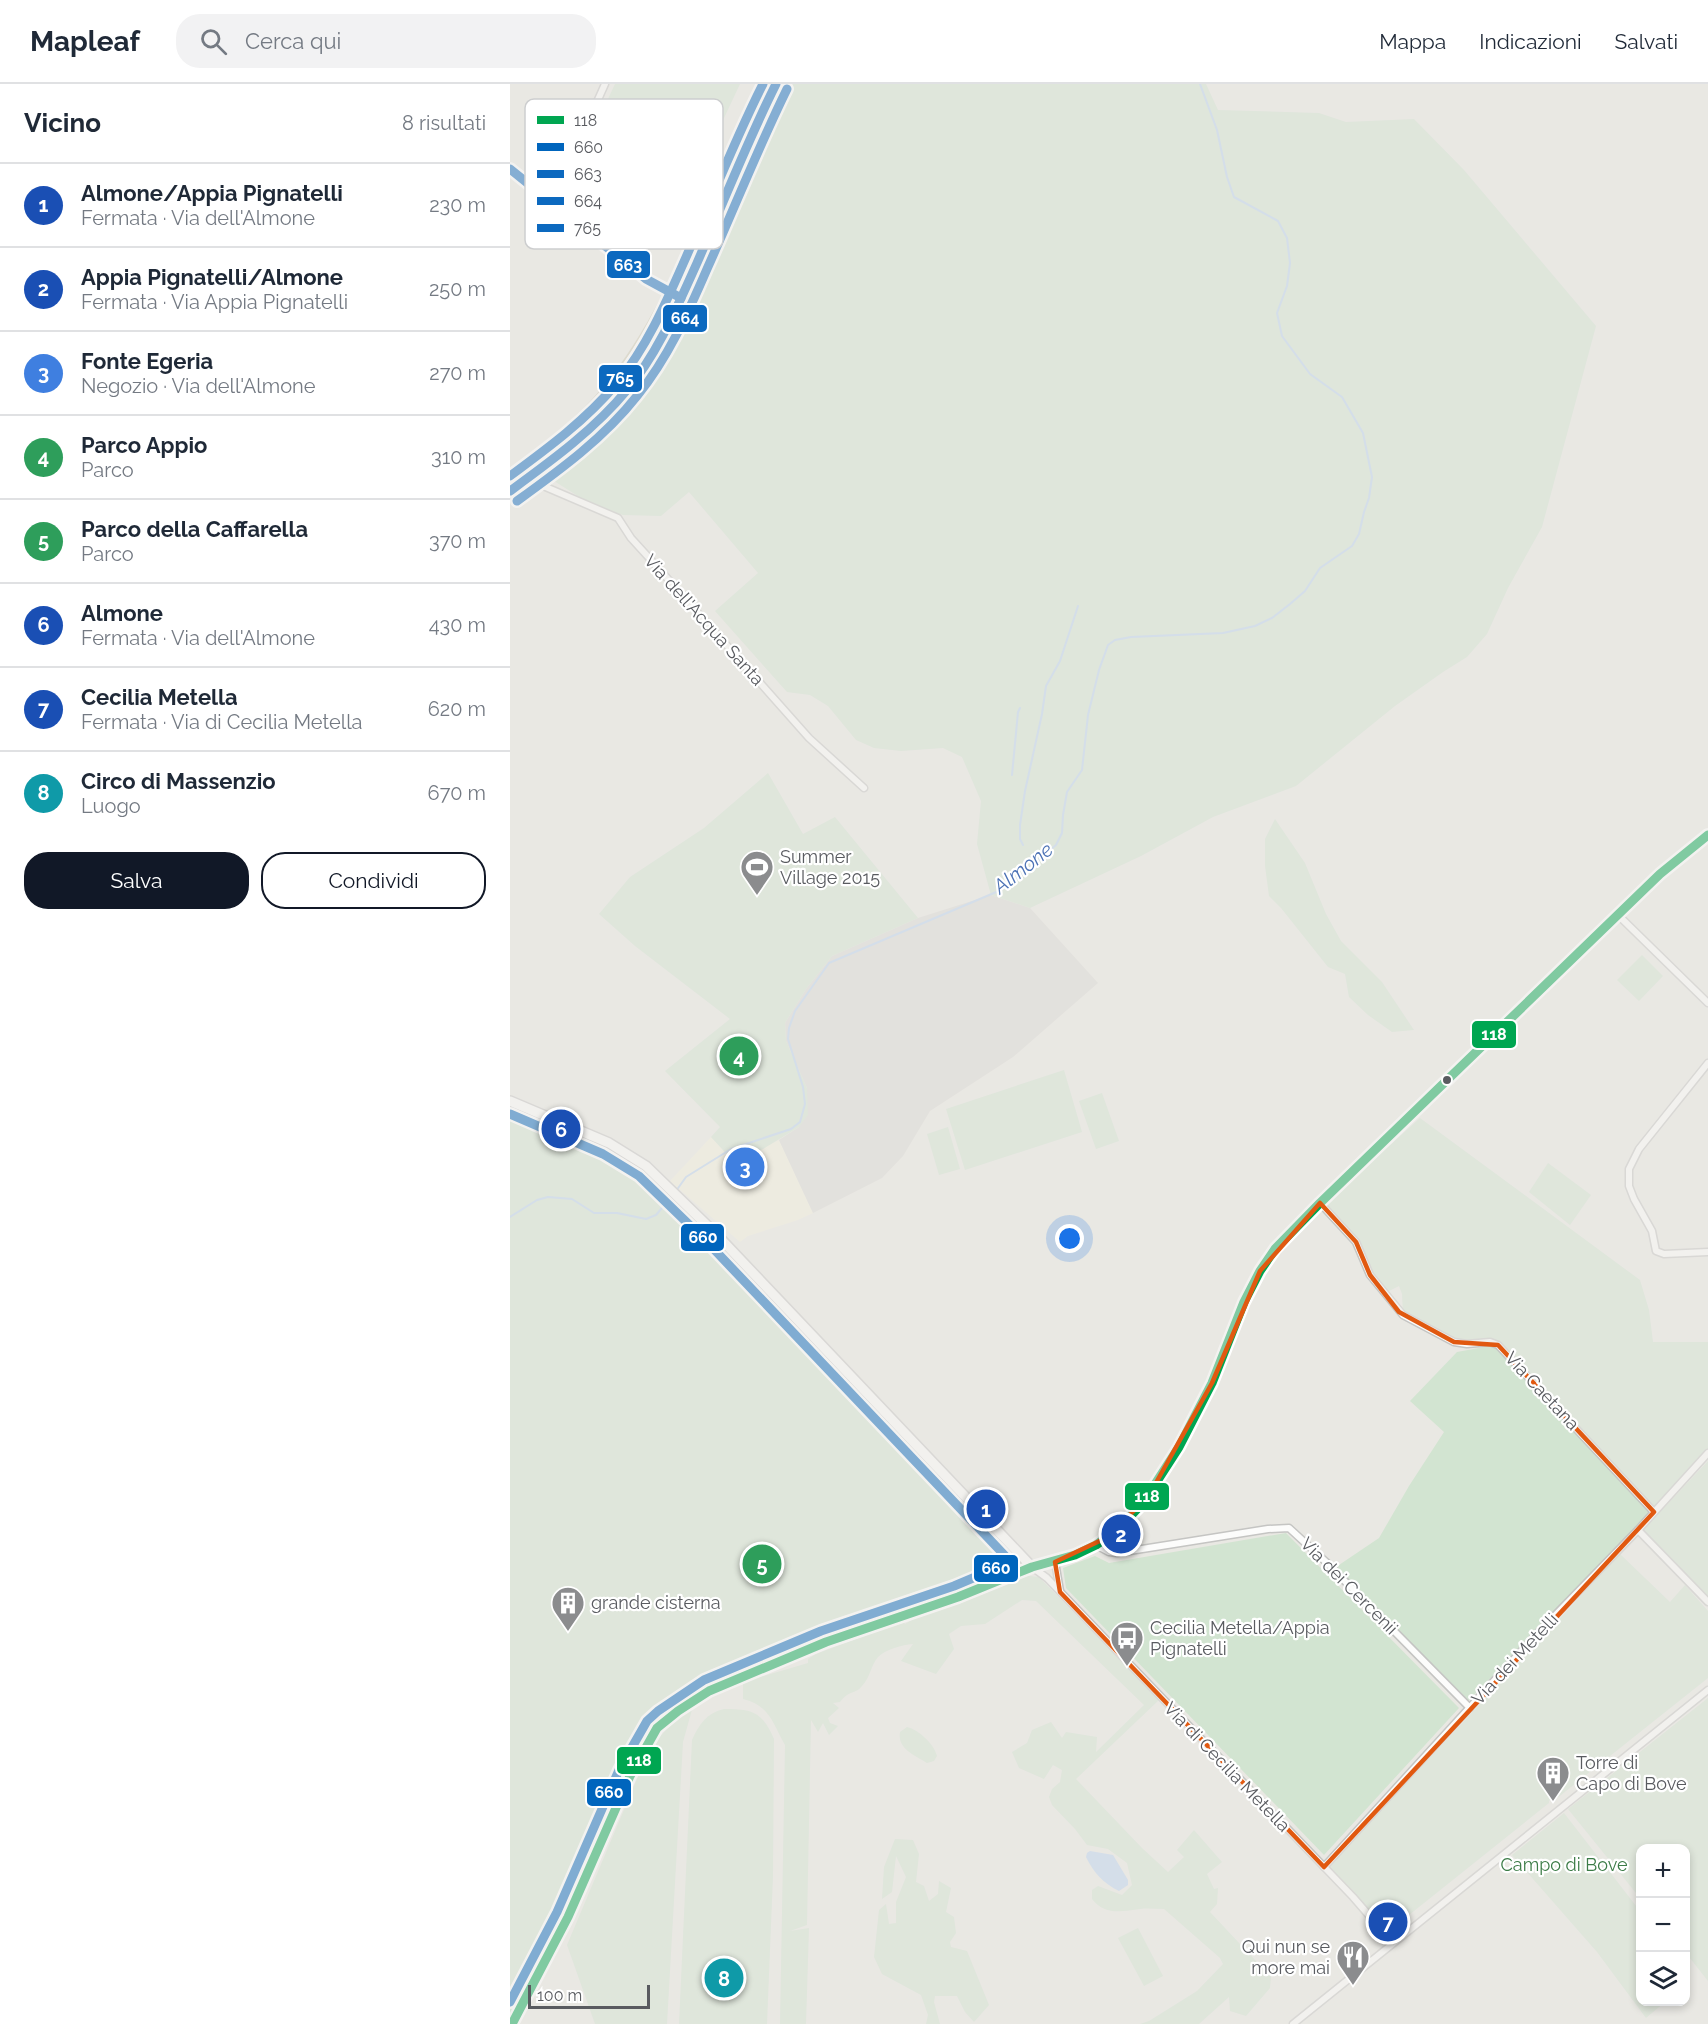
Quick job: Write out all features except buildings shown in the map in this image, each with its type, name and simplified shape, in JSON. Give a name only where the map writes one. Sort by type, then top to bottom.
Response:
[{"type":"main road","points":[[723,182],[764,84]]},
{"type":"main road","points":[[723,196],[776,84]]},
{"type":"main road","points":[[510,491],[582,435],[614,405],[632,383],[650,356],[695,249]]},
{"type":"main road","points":[[510,478],[561,439],[604,396],[676,295],[698,249]]},
{"type":"main road","points":[[510,1101],[627,1153],[646,1166],[681,1198],[1032,1567],[958,1597],[826,1642],[709,1691],[666,1720],[657,1728],[646,1745],[630,1776],[568,1917],[512,2024]]},
{"type":"street","points":[[598,99],[605,84]]},
{"type":"street","points":[[510,169],[525,181]]},
{"type":"street","points":[[609,249],[646,279],[676,295]]},
{"type":"street","name":"Via dell'Acqua Santa","points":[[526,478],[618,518],[631,538],[809,738],[864,788]]},
{"type":"street","points":[[1032,1567],[1055,1562],[1096,1545],[1128,1520],[1148,1497],[1179,1447],[1212,1383],[1244,1302],[1260,1271],[1281,1242],[1668,867],[1708,835]]},
{"type":"street","points":[[1618,915],[1708,1003]]},
{"type":"street","points":[[1708,1063],[1639,1149],[1629,1169],[1629,1186],[1652,1231],[1656,1251],[1664,1254],[1708,1252]]},
{"type":"street","name":"Via Caetana","points":[[1320,1203],[1356,1242],[1370,1275],[1399,1312],[1411,1321],[1457,1343],[1490,1342],[1498,1345],[1654,1512]]},
{"type":"street","name":"Via dei Metelli","points":[[1324,1867],[1535,1636],[1638,1530],[1708,1453]]},
{"type":"street","name":"Via dei Cercenii","points":[[1096,1545],[1109,1552],[1117,1553],[1268,1529],[1289,1528],[1326,1562],[1470,1708]]},
{"type":"street","points":[[1638,1530],[1708,1602]]},
{"type":"street","points":[[1055,1562],[1060,1592]]},
{"type":"street","name":"Via di Cecilia Metella","points":[[1032,1567],[1060,1592],[1373,1918],[1394,1943]]},
{"type":"street","points":[[1293,2024],[1708,1690]]},
{"type":"highlighted area","points":[[1320,1203],[1356,1242],[1370,1275],[1399,1312],[1454,1342],[1498,1345],[1654,1512],[1324,1867],[1060,1592],[1055,1562],[1106,1538],[1148,1497],[1212,1383],[1260,1271]]},
{"type":"shaded area","points":[[991,895],[1030,908],[1098,983],[1013,1057],[930,1111],[903,1156],[882,1178],[813,1213],[779,1140],[799,1127],[807,1088],[786,1041],[785,1023],[806,989],[832,956],[918,918]]},
{"type":"shaded area","points":[[711,1137],[734,1162],[779,1140],[813,1213],[748,1236],[740,1242],[670,1181]]},
{"type":"green space","points":[[615,84],[740,84],[723,120],[723,99],[608,99]]},
{"type":"green space","points":[[793,84],[1206,84],[1218,110],[1319,113],[1346,122],[1414,119],[1464,170],[1596,326],[1542,527],[1508,588],[1487,634],[1467,657],[1395,706],[1296,786],[1213,817],[1141,856],[1030,908],[991,895],[977,844],[981,801],[962,757],[943,748],[901,751],[874,748],[856,740],[828,706],[810,695],[787,692],[715,611],[758,573],[689,492],[661,516],[623,515],[592,505],[543,474],[618,409],[656,363],[696,293],[716,249],[723,249],[723,232]]},
{"type":"green space","name":"Summer Village 2015","points":[[768,773],[803,834],[835,817],[918,918],[832,956],[806,989],[785,1023],[786,1041],[807,1088],[808,1115],[799,1127],[763,1149],[734,1162],[711,1137],[720,1127],[665,1071],[730,1019],[635,946],[599,914],[630,877],[704,828]]},
{"type":"green space","points":[[1275,819],[1305,863],[1326,914],[1341,941],[1382,982],[1414,1030],[1392,1032],[1368,1015],[1349,997],[1345,974],[1328,967],[1269,896],[1265,866],[1265,839]]},
{"type":"green space","points":[[1642,955],[1663,976],[1639,1001],[1617,980]]},
{"type":"green space","points":[[1064,1070],[1082,1132],[965,1170],[946,1109]]},
{"type":"green space","points":[[1102,1093],[1119,1141],[1096,1149],[1079,1101]]},
{"type":"green space","points":[[510,1111],[581,1142],[580,1147],[584,1151],[591,1148],[624,1162],[671,1202],[1002,1550],[1010,1553],[1015,1562],[1010,1571],[734,1670],[693,1691],[669,1707],[647,1728],[638,1741],[510,2015]]},
{"type":"green space","points":[[1420,1118],[1640,1280],[1649,1310],[1653,1342],[1708,1342],[1708,1452],[1654,1512],[1468,1701],[1336,1567],[1379,1538],[1444,1432],[1410,1401],[1457,1352],[1495,1345],[1470,1344],[1445,1338],[1403,1315],[1402,1294],[1399,1286],[1387,1292],[1367,1268],[1362,1246],[1324,1205]]},
{"type":"green space","points":[[948,1127],[960,1169],[939,1175],[927,1134]]},
{"type":"green space","points":[[1548,1163],[1591,1195],[1570,1225],[1529,1192]]},
{"type":"green space","points":[[1708,1461],[1708,1597],[1643,1530]]},
{"type":"green space","points":[[1286,1533],[1459,1708],[1324,1855],[1066,1588],[1063,1568],[1095,1556],[1109,1563]]},
{"type":"green space","points":[[1620,1554],[1670,1602],[1685,1585],[1708,1611],[1708,1678],[1556,1799],[1553,1797],[1549,1803],[1389,1931],[1328,1867]]},
{"type":"green space","points":[[1019,1575],[1039,1577],[1159,1700],[1076,1779],[1168,1872],[1184,1857],[1177,1850],[1194,1830],[1222,1862],[1207,1874],[1214,1889],[1218,1888],[1217,1904],[1210,1912],[1271,1977],[1270,1988],[1246,2016],[1230,2011],[1229,1997],[1199,2024],[1140,2024],[1149,2021],[1197,1991],[1223,1964],[1220,1958],[1164,1909],[1114,1911],[1097,1904],[1092,1899],[1092,1890],[1098,1886],[1122,1895],[1132,1885],[1127,1863],[1108,1849],[1087,1845],[1052,1805],[1049,1797],[1052,1789],[1060,1782],[1062,1770],[1053,1765],[1044,1779],[1019,1768],[1012,1752],[1027,1743],[1032,1730],[1051,1722],[1062,1738],[1066,1732],[1097,1737],[1096,1752],[1144,1705],[1036,1601],[1022,1600],[985,1624],[961,1626],[949,1634],[954,1649],[936,1674],[901,1661],[913,1644],[899,1646],[885,1652],[878,1657],[865,1683],[860,1688],[840,1702],[833,1703],[839,1708],[828,1718],[830,1723],[838,1726],[829,1735],[823,1723],[818,1732],[811,1720],[807,1925],[790,1931],[809,1928],[806,2024],[780,2024],[785,1745],[765,1711],[743,1699],[743,1682],[808,1663],[808,1659],[816,1654],[903,1621],[905,1624]]},
{"type":"green space","points":[[1708,1698],[1708,1981],[1690,1958],[1690,1844],[1636,1844],[1636,1893],[1568,1809]]},
{"type":"green space","points":[[693,1706],[683,1742],[667,2024],[595,2024],[567,1945],[650,1748],[674,1721]]},
{"type":"green space","points":[[724,1709],[749,1711],[755,1714],[765,1723],[774,1739],[773,1876],[767,2024],[679,2024],[692,1740],[704,1720]]},
{"type":"green space","points":[[907,1727],[921,1734],[929,1742],[937,1756],[934,1761],[927,1763],[904,1747],[901,1743],[900,1732]]},
{"type":"green space","name":"Campo di Bove","points":[[1564,1813],[1636,1906],[1636,2005],[1597,1952],[1512,1855]]},
{"type":"green space","points":[[895,1839],[913,1840],[919,1854],[916,1882],[924,1886],[929,1901],[938,1894],[939,1881],[951,1888],[946,1912],[954,1917],[956,1933],[950,1942],[951,1947],[967,1951],[989,2005],[974,2022],[965,2012],[957,1996],[935,1996],[934,2002],[940,2024],[926,2024],[928,2015],[921,1995],[882,1974],[874,1957],[879,1910],[886,1904],[889,1924],[896,1923],[896,1902],[906,1877],[896,1856],[892,1892],[882,1899],[884,1867]]},
{"type":"green space","points":[[1138,1928],[1163,1976],[1144,1986],[1118,1938]]},
{"type":"green space","name":"Campo di Bove","points":[[1637,2006],[1660,2006],[1646,2018]]},
{"type":"water","points":[[1090,1851],[1113,1855],[1128,1880],[1128,1885],[1119,1891],[1108,1885],[1096,1873],[1086,1857]]},
{"type":"waterway","name":"Almone","points":[[676,1191],[686,1177],[731,1149],[791,1129],[800,1122],[805,1104],[803,1087],[788,1039],[789,1028],[795,1011],[829,963],[1001,890],[1056,845],[1062,833],[1067,792],[1082,770],[1088,715],[1108,645],[1115,640],[1131,637],[1223,633],[1255,626],[1272,618],[1305,591],[1320,568],[1352,546],[1359,534],[1372,477],[1363,433],[1342,397],[1310,374],[1282,336],[1277,313],[1287,286],[1290,263],[1287,238],[1278,221],[1234,197],[1227,177],[1217,130],[1200,84]]},
{"type":"waterway","points":[[1023,845],[1020,839],[1020,825],[1046,686],[1060,661],[1078,606]]},
{"type":"waterway","points":[[1012,775],[1020,708]]},
{"type":"waterway","name":"Almone","points":[[510,1217],[537,1200],[548,1197],[572,1199],[594,1213],[617,1213],[646,1219],[656,1215],[673,1195]]},
{"type":"transit line","name":"765","points":[[723,172],[763,84]]},
{"type":"transit line","name":"663","points":[[723,202],[776,84]]},
{"type":"transit line","name":"664","points":[[723,231],[787,89]]},
{"type":"transit line","name":"663","points":[[510,169],[525,181]]},
{"type":"transit line","name":"663","points":[[609,249],[646,279],[681,298]]},
{"type":"transit line","name":"765","points":[[510,476],[580,421],[617,383],[654,326],[689,249]]},
{"type":"transit line","name":"663","points":[[510,491],[586,432],[627,390],[648,361],[666,329],[703,249]]},
{"type":"transit line","name":"664","points":[[517,501],[596,440],[637,396],[677,335],[715,249]]},
{"type":"transit line","name":"118","points":[[512,2024],[568,1917],[630,1776],[657,1728],[709,1691],[826,1642],[958,1597],[1032,1567],[1075,1555],[1096,1545],[1117,1530],[1143,1503],[1179,1447],[1212,1383],[1244,1302],[1260,1271],[1275,1249],[1660,874],[1708,835]]},
{"type":"transit line","name":"660","points":[[510,1114],[603,1154],[639,1176],[708,1243],[1011,1562],[954,1586],[821,1631],[704,1680],[658,1711],[647,1721],[619,1770],[557,1912],[510,2002]]},
{"type":"place","name":"Summer Village 2015","points":[[757,896]]},
{"type":"place","name":"Parco Appio","points":[[739,1056]]},
{"type":"place","name":"Almone","points":[[561,1129]]},
{"type":"place","name":"Fonte Egeria","points":[[745,1167]]},
{"type":"place","name":"Almone/Appia Pignatelli","points":[[986,1509]]},
{"type":"place","name":"Appia Pignatelli/Almone","points":[[1121,1534]]},
{"type":"place","name":"Parco della Caffarella","points":[[762,1564]]},
{"type":"place","name":"grande cisterna","points":[[568,1632]]},
{"type":"place","name":"Cecilia Metella/Appia Pignatelli","points":[[1127,1667]]},
{"type":"place","name":"Torre di Capo di Bove","points":[[1553,1802]]},
{"type":"place","name":"Cecilia Metella","points":[[1388,1922]]},
{"type":"place","name":"Circo di Massenzio","points":[[724,1978]]},
{"type":"place","name":"Qui nun se more mai","points":[[1353,1986]]}]
